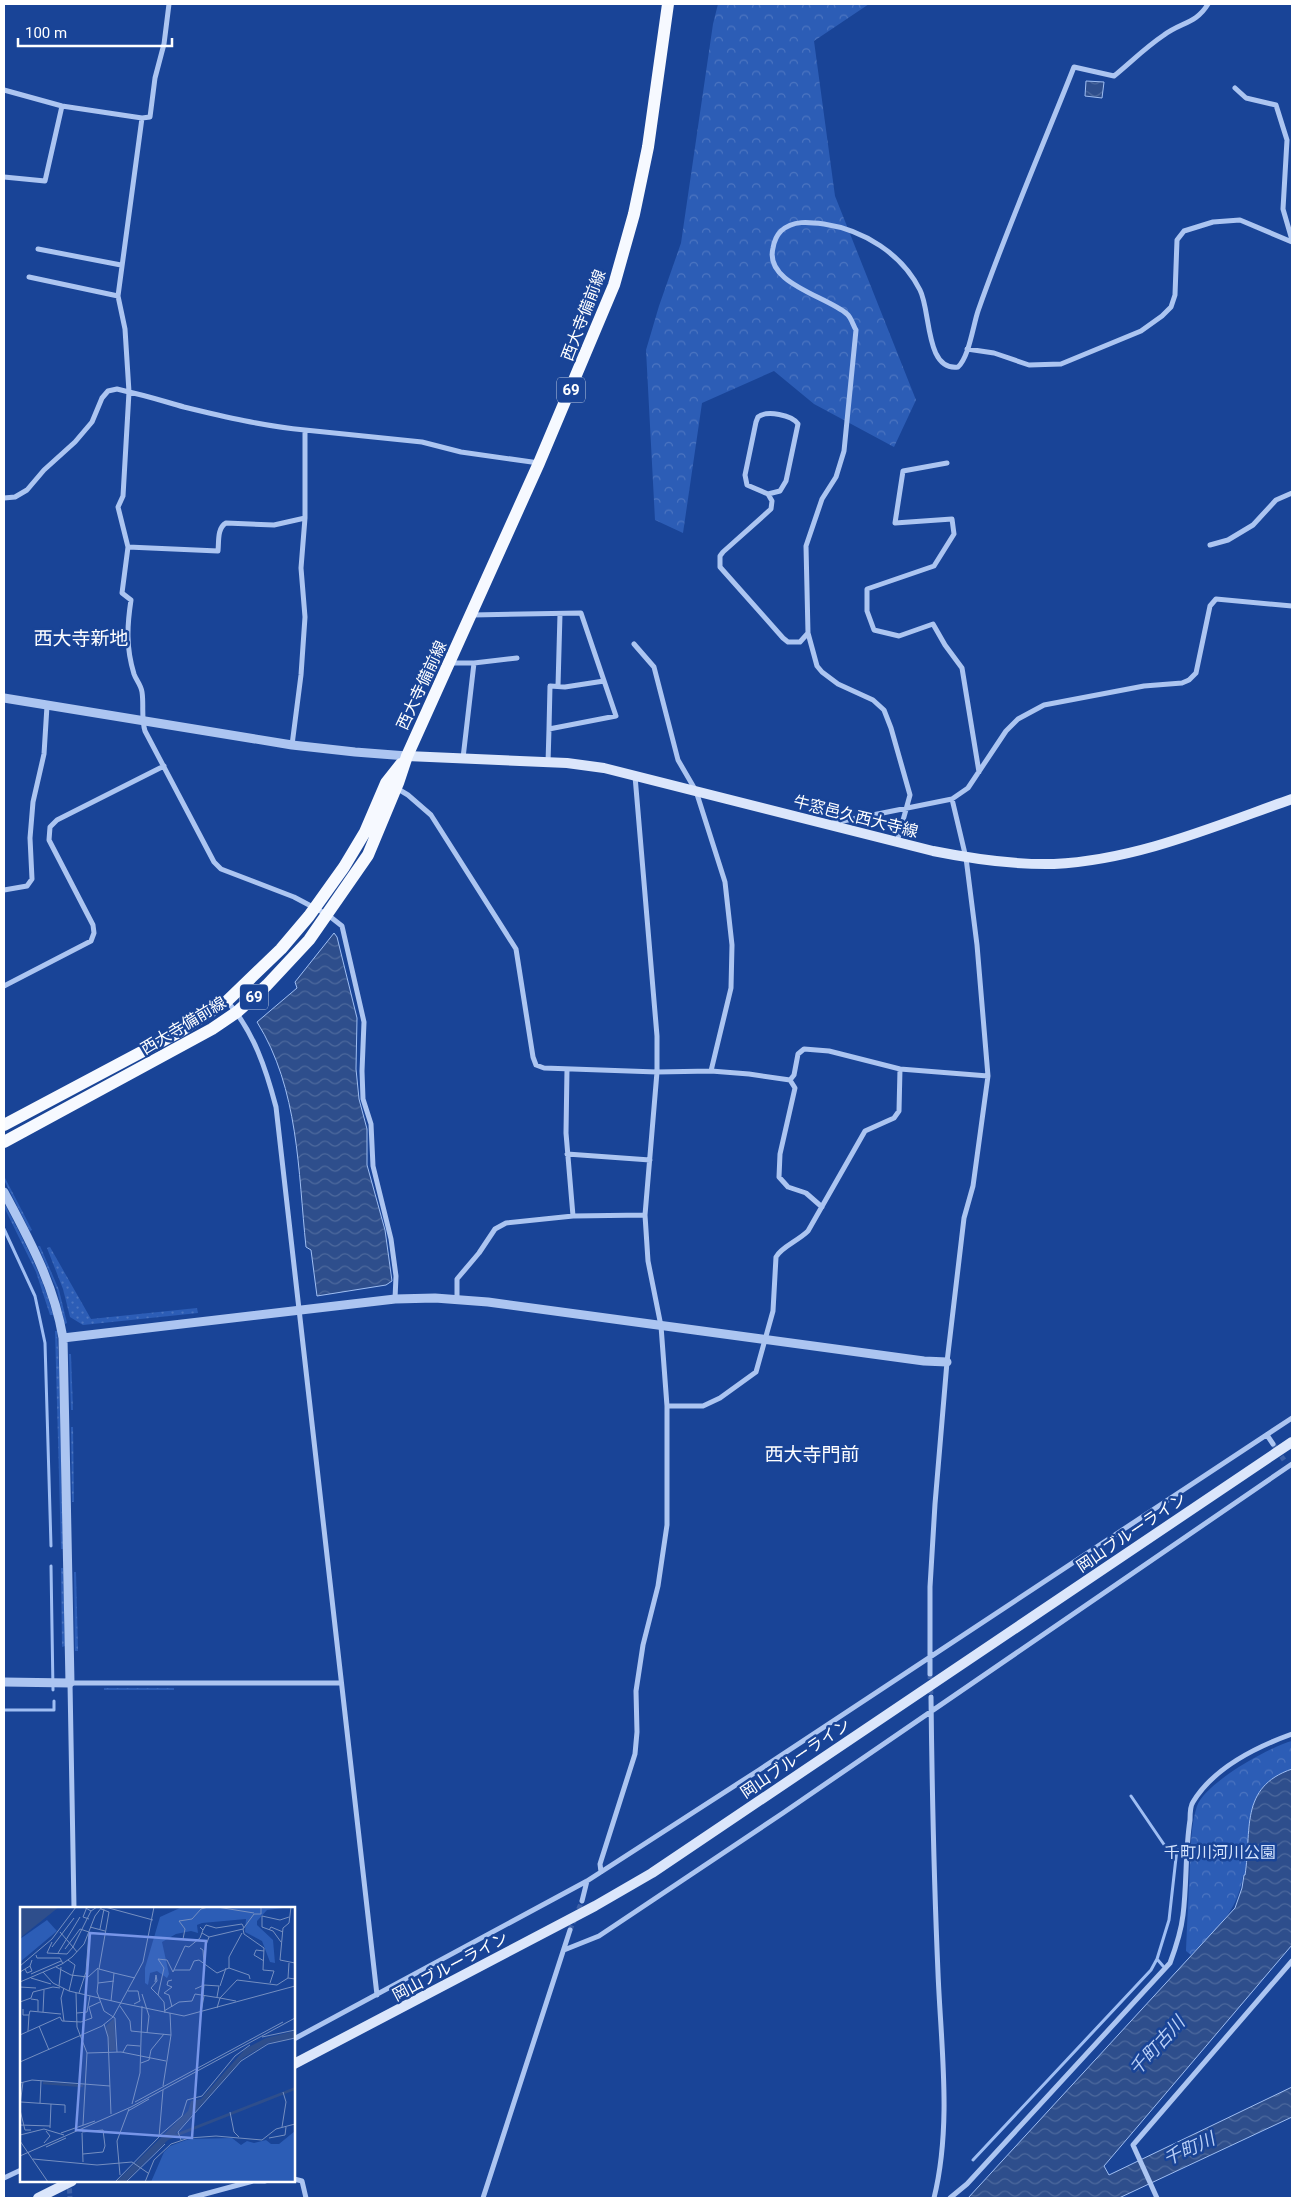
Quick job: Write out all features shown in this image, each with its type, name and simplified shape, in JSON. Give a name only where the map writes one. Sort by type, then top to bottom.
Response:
[{"type":"main road","name":"西大寺備前線","points":[[4,1142],[156,1061],[237,1012],[267,985],[309,940],[368,855],[407,756],[539,462],[614,285],[634,214],[648,147],[668,4]]},
{"type":"main road","name":"西大寺備前線","points":[[4,1126],[179,1032],[227,1001],[281,949],[315,908],[365,832],[386,783],[407,756]]},
{"type":"main road","name":"牛窓邑久西大寺線","points":[[407,756],[548,763],[604,768],[897,842],[966,858],[1007,863],[1053,864],[1111,857],[1167,843],[1292,799]]},
{"type":"main road","name":"岡山ブルーライン","points":[[295,2063],[596,1906],[652,1872],[1292,1442]]},
{"type":"main road","points":[[38,2198],[71,2182]]},
{"type":"main road","points":[[48,2198],[72,2182]]},
{"type":"street","points":[[4,90],[62,106],[142,118],[150,117],[155,78],[164,44],[169,4]]},
{"type":"street","points":[[897,842],[910,795],[884,710],[873,700],[838,684],[822,672],[817,666],[808,633],[806,546],[822,499],[836,476],[844,451],[856,330],[848,314],[782,277],[774,265],[771,254],[775,238],[781,231],[795,223],[816,223],[832,225],[882,245],[901,262],[920,290],[928,313],[933,348],[940,362],[952,368],[958,367],[962,364],[999,253],[1074,67],[1114,76],[1175,27],[1193,21],[1202,14],[1208,4]]},
{"type":"street","points":[[1235,88],[1246,98],[1276,105],[1287,140],[1282,208],[1292,241]]},
{"type":"street","points":[[4,177],[45,181],[62,106]]},
{"type":"street","points":[[142,118],[118,296],[125,330],[129,392],[123,496],[118,507],[128,547],[122,593],[131,600],[126,628],[127,648],[134,675],[141,689],[144,710],[142,721],[145,731],[214,862],[222,870],[294,897],[328,915],[342,926],[364,1022],[363,1099],[370,1124],[373,1166],[391,1240],[396,1276],[395,1299]]},
{"type":"street","points":[[967,349],[994,353],[1029,365],[1061,364],[1141,331],[1171,307],[1175,295],[1177,240],[1184,231],[1213,222],[1240,220],[1292,241]]},
{"type":"street","points":[[38,249],[121,265]]},
{"type":"street","points":[[30,277],[118,296]]},
{"type":"street","points":[[4,498],[15,498],[27,490],[44,470],[76,442],[92,422],[102,398],[108,391],[117,389],[271,427],[422,442],[461,452],[539,462]]},
{"type":"street","points":[[768,494],[775,494],[784,486],[798,429],[797,422],[792,418],[766,413],[758,417],[756,422],[745,475],[747,485],[768,494],[772,501],[771,509],[723,552],[720,556],[720,567],[788,642],[800,642],[808,633]]},
{"type":"street","points":[[292,745],[301,674],[305,617],[301,568],[305,518],[305,430]]},
{"type":"street","points":[[947,463],[903,471],[895,523],[952,519],[954,534],[934,566],[867,589],[867,611],[874,630],[899,636],[933,624],[945,645],[962,668],[979,772]]},
{"type":"street","points":[[1210,545],[1228,540],[1254,524],[1276,500],[1292,493]]},
{"type":"street","points":[[128,547],[218,551],[220,530],[226,523],[274,525],[305,518]]},
{"type":"street","points":[[826,825],[907,810],[952,799],[968,788],[1006,731],[1018,719],[1044,705],[1144,686],[1182,683],[1189,680],[1196,673],[1210,606],[1216,599],[1292,606]]},
{"type":"street","points":[[471,615],[581,613],[616,716],[549,729]]},
{"type":"street","points":[[558,686],[560,614]]},
{"type":"street","points":[[634,644],[654,667],[678,760],[696,791],[725,882],[732,944],[731,988],[711,1071]]},
{"type":"street","points":[[449,663],[474,663],[517,658]]},
{"type":"street","points":[[464,758],[474,663]]},
{"type":"street","points":[[548,763],[550,686],[604,681]]},
{"type":"street","points":[[4,698],[292,745],[407,756]]},
{"type":"street","points":[[4,890],[27,886],[32,879],[30,838],[33,802],[44,754],[47,706]]},
{"type":"street","points":[[4,986],[91,941],[94,937],[93,925],[49,840],[48,831],[50,826],[57,820],[164,766]]},
{"type":"street","points":[[601,1872],[600,1864],[635,1754],[637,1732],[636,1691],[643,1645],[658,1586],[667,1525],[667,1406],[661,1326],[648,1261],[645,1215],[657,1072],[657,1036],[635,776]]},
{"type":"street","points":[[396,788],[408,795],[431,815],[516,950],[532,1057],[536,1065],[544,1068],[567,1069],[657,1072],[711,1071],[790,1080]]},
{"type":"street","points":[[930,1674],[930,1586],[947,1362],[964,1218],[973,1186],[988,1076],[977,945],[966,858],[952,799]]},
{"type":"street","points":[[227,1001],[237,1012],[260,1055],[276,1107],[377,1994]]},
{"type":"street","points":[[790,1080],[794,1075],[798,1054],[804,1050],[829,1051],[900,1069],[988,1076]]},
{"type":"street","points":[[567,1069],[567,1154],[573,1216]]},
{"type":"street","points":[[667,1406],[703,1406],[720,1398],[756,1372],[773,1311],[776,1256],[780,1250],[799,1240],[808,1231],[865,1131],[894,1118],[899,1111],[900,1069]]},
{"type":"street","points":[[790,1080],[795,1088],[780,1154],[779,1177],[788,1187],[806,1193],[822,1207]]},
{"type":"street","points":[[567,1154],[650,1160]]},
{"type":"street","points":[[4,1192],[43,1270],[58,1315],[63,1338],[74,1907]]},
{"type":"street","points":[[458,1299],[457,1279],[479,1253],[495,1229],[506,1223],[573,1216],[645,1215]]},
{"type":"street","points":[[63,1338],[395,1299],[458,1299],[924,1361],[947,1362]]},
{"type":"street","points":[[295,2039],[601,1872],[759,1770],[1292,1418]]},
{"type":"street","points":[[1267,1435],[1273,1444]]},
{"type":"street","points":[[564,1950],[599,1936],[932,1711],[1290,1465],[1284,1460]]},
{"type":"street","points":[[4,1682],[341,1683]]},
{"type":"street","points":[[931,1696],[944,2150],[934,2198]]},
{"type":"street","points":[[950,2198],[967,2184],[1170,1963],[1179,1939],[1183,1915],[1188,1832],[1192,1803],[1208,1783],[1235,1760],[1263,1744],[1292,1734]]},
{"type":"street","points":[[582,1901],[586,1881]]},
{"type":"street","points":[[483,2198],[570,1930]]},
{"type":"street","points":[[1157,2198],[1133,2145],[1292,1961]]},
{"type":"street","points":[[4,2178],[20,2170]]},
{"type":"street","points":[[295,2179],[302,2181],[306,2198]]},
{"type":"street","points":[[190,2198],[249,2182]]},
{"type":"green space","points":[[718,4],[869,4],[814,41],[835,196],[916,400],[894,447],[814,404],[774,371],[702,403],[683,533],[655,520],[646,350],[681,243],[713,24]]},
{"type":"green space","points":[[4,1176],[32,1230],[30,1231],[4,1180]]},
{"type":"green space","points":[[4,1203],[38,1271],[53,1315],[50,1315],[36,1272],[4,1207]]},
{"type":"green space","points":[[38,1246],[40,1246],[59,1290],[67,1323],[65,1324],[57,1290]]},
{"type":"green space","points":[[50,1247],[91,1319],[197,1308],[198,1313],[83,1325],[70,1317],[63,1289],[47,1248]]},
{"type":"green space","points":[[55,1331],[57,1331],[59,1369],[63,1549],[61,1549]]},
{"type":"green space","points":[[69,1354],[71,1354],[73,1410],[71,1410]]},
{"type":"green space","points":[[71,1427],[73,1427],[74,1502],[72,1502]]},
{"type":"green space","points":[[61,1568],[63,1568],[65,1646],[62,1647]]},
{"type":"green space","points":[[74,1572],[76,1572],[78,1651],[75,1651]]},
{"type":"green space","points":[[104,1688],[174,1688],[174,1690],[104,1690]]},
{"type":"green space","name":"千町川河川公園","points":[[1292,1741],[1292,1769],[1275,1777],[1263,1787],[1251,1813],[1245,1875],[1243,1875],[1236,1900],[1224,1920],[1191,1955],[1186,1951],[1186,1940],[1192,1834],[1197,1806],[1202,1797],[1212,1787],[1239,1767],[1269,1750]]},
{"type":"water","points":[[1086,81],[1104,82],[1102,98],[1085,96]]},
{"type":"water","points":[[334,933],[337,937],[357,1018],[356,1069],[359,1099],[367,1129],[367,1165],[385,1230],[392,1281],[386,1285],[317,1296],[311,1250],[306,1247],[298,1160],[289,1103],[271,1048],[257,1022],[297,988],[295,982]]},
{"type":"water","points":[[1292,1769],[1292,1945],[1104,2166],[1109,2175],[1292,2087],[1292,2117],[1119,2198],[968,2198],[1235,1908],[1245,1875],[1251,1812],[1256,1799],[1263,1787],[1275,1777]]},
{"type":"waterway","points":[[4,1229],[35,1296],[45,1343],[51,1546]]},
{"type":"waterway","points":[[51,1566],[53,1690]]},
{"type":"waterway","points":[[4,1710],[54,1710],[54,1701]]},
{"type":"waterway","points":[[1131,1796],[1165,1846],[1177,1849],[1169,1920],[1157,1959],[1163,1966]]},
{"type":"waterway","points":[[973,2160],[1151,1970],[1157,1959]]},
{"type":"tunnel","points":[[1273,1444],[1284,1460]]},
{"type":"tunnel","points":[[930,1674],[931,1697]]},
{"type":"tunnel","points":[[570,1930],[582,1901]]},
{"type":"tunnel","points":[[69,2182],[70,2198]]},
{"type":"district","name":"西大寺新地","points":[[81,638]]},
{"type":"district","name":"西大寺門前","points":[[812,1454]]},
{"type":"water label","name":"千町古川","points":[[1157,2046]]},
{"type":"water label","name":"千町川","points":[[1189,2149]]}]
